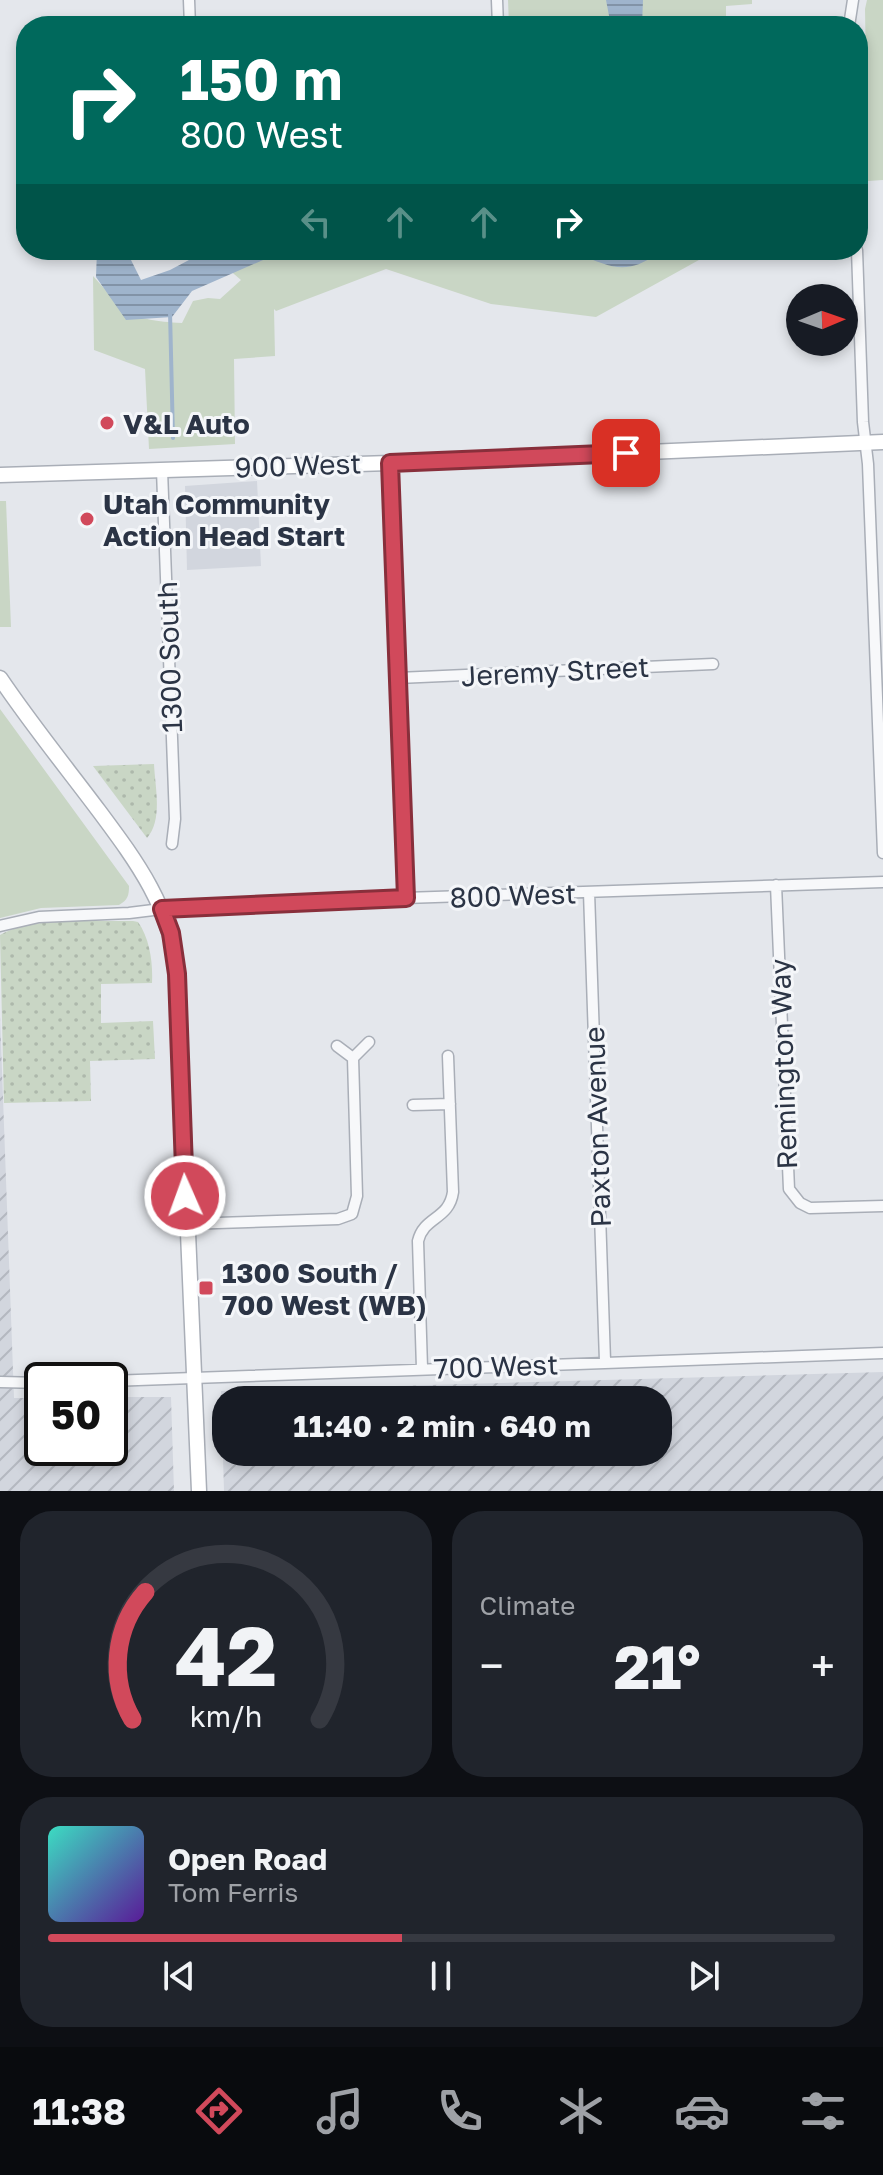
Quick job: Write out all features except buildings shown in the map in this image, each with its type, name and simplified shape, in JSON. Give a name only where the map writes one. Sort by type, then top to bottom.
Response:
[{"type":"main road","name":"900 West","points":[[0,475],[390,463],[883,442]]},
{"type":"main road","points":[[0,678],[130,852],[162,909],[171,933],[177,974],[199,1491]]},
{"type":"street","points":[[857,260],[863,422],[867,443],[879,661],[883,853]]},
{"type":"street","points":[[390,463],[406,898]]},
{"type":"street","name":"1300 South","points":[[162,470],[174,803],[172,844]]},
{"type":"street","name":"Jeremy Street","points":[[398,678],[713,664]]},
{"type":"street","name":"800 West","points":[[0,926],[39,917],[162,909],[883,882]]},
{"type":"street","name":"Remington Way","points":[[776,885],[789,1189],[800,1203],[810,1208],[883,1206]]},
{"type":"street","name":"Paxton Avenue","points":[[589,892],[605,1361]]},
{"type":"street","points":[[186,1224],[338,1219],[352,1214],[357,1196],[353,1058],[369,1042]]},
{"type":"street","points":[[337,1046],[353,1058]]},
{"type":"street","points":[[422,1368],[418,1241],[423,1228],[447,1210],[452,1199],[448,1056]]},
{"type":"street","points":[[413,1105],[450,1104]]},
{"type":"street","name":"700 West","points":[[128,1381],[883,1353]]},
{"type":"street","points":[[0,1382],[24,1383]]},
{"type":"shaded area","points":[[257,481],[261,566],[187,570],[185,486]]},
{"type":"shaded area","points":[[0,1016],[14,1398],[24,1398],[24,1466],[128,1466],[128,1397],[171,1397],[174,1491],[0,1491]]},
{"type":"shaded area","points":[[883,1372],[883,1491],[224,1491],[223,1466],[672,1466],[672,1386],[395,1386]]},
{"type":"green space","points":[[508,0],[752,0],[752,4],[726,6],[726,16],[509,16]]},
{"type":"green space","points":[[867,0],[883,0],[883,180],[868,181],[868,16],[865,16]]},
{"type":"green space","points":[[218,260],[699,260],[596,317],[491,304],[386,269],[276,311],[274,309],[275,356],[234,359],[235,444],[149,449],[145,369],[94,350],[93,276],[130,313],[151,320],[182,323],[193,301],[220,299],[241,280]]},
{"type":"green space","points":[[0,501],[6,501],[11,627],[0,627]]},
{"type":"green space","points":[[0,709],[129,886],[127,897],[119,905],[41,908],[0,918]]},
{"type":"green space","points":[[154,764],[157,813],[147,838],[93,766]]},
{"type":"green space","points":[[47,922],[138,922],[148,943],[152,983],[101,984],[101,1023],[153,1021],[155,1059],[90,1061],[91,1101],[4,1103],[0,935]]},
{"type":"water","points":[[606,0],[643,0],[642,16],[609,16]]},
{"type":"water","points":[[97,260],[131,260],[141,280],[189,260],[263,260],[192,291],[172,317],[126,320],[96,277]]},
{"type":"water","points":[[594,260],[647,260],[627,267],[606,265]]},
{"type":"waterway","points":[[170,312],[173,438]]},
{"type":"place","name":"V&L Auto","points":[[107,423]]},
{"type":"place","name":"Utah Community Action Head Start","points":[[87,519]]},
{"type":"place","name":"1300 South / 700 West (WB)","points":[[206,1288]]},
{"type":"route","points":[[185,1196],[177,974],[171,933],[162,909],[194,905],[406,898],[390,463],[626,453]]}]
